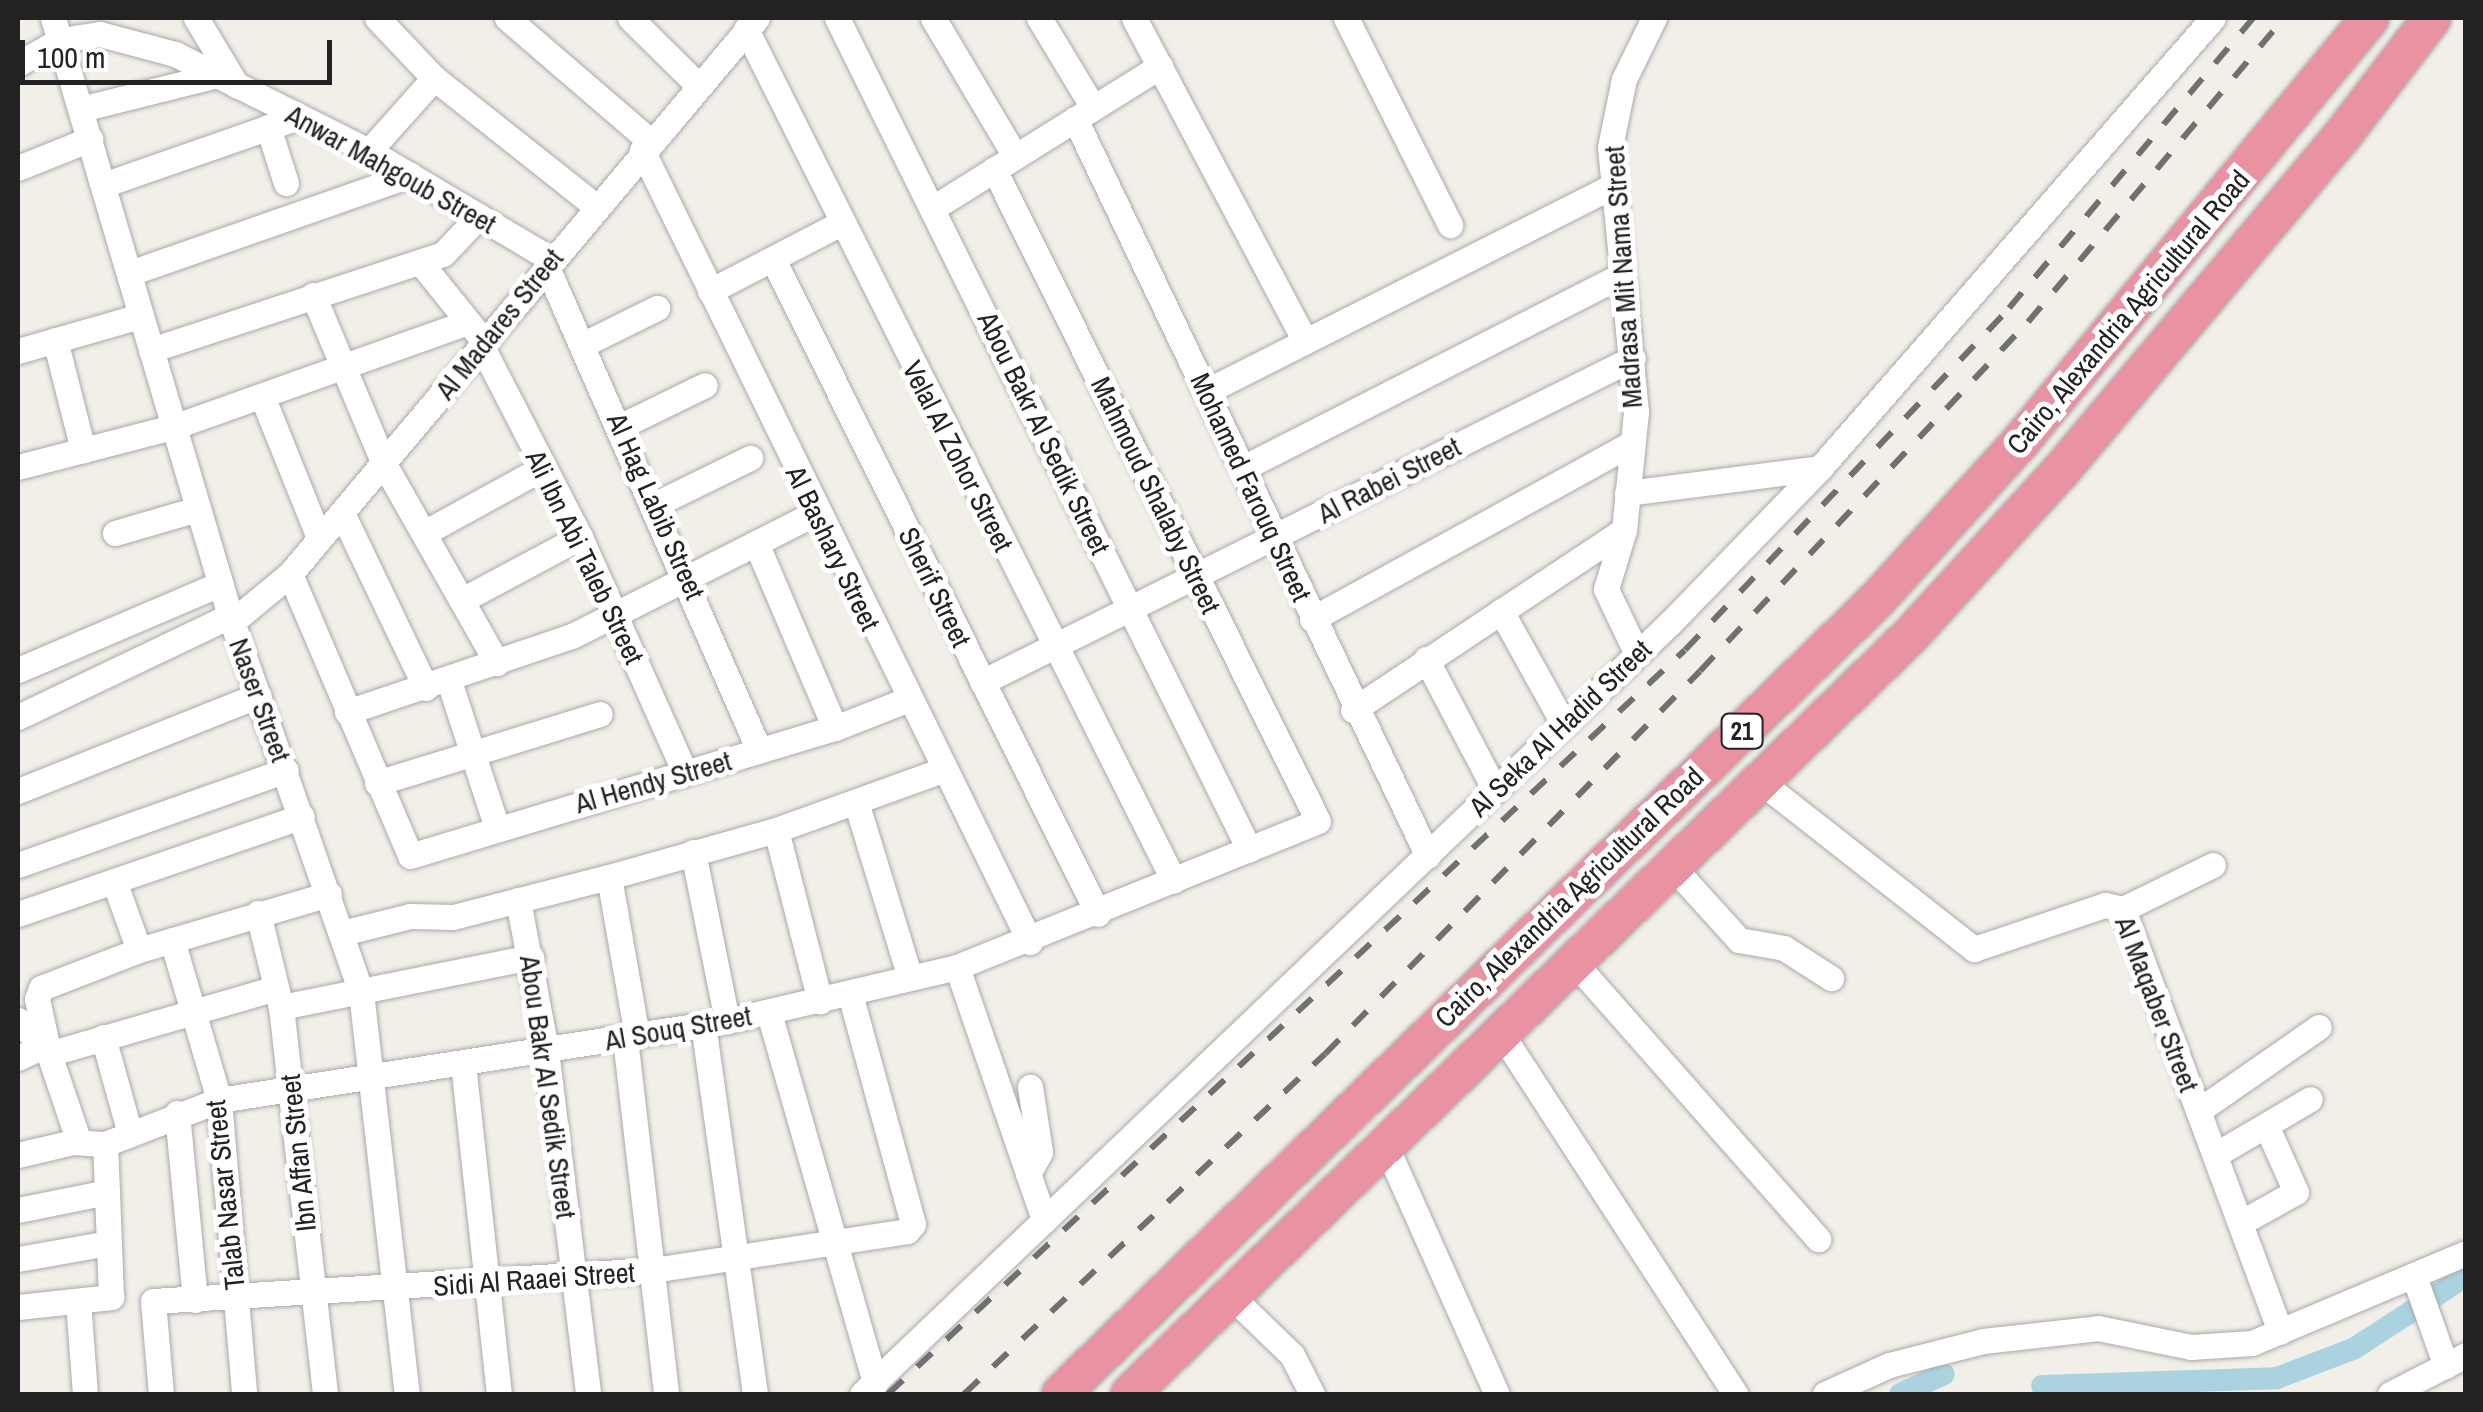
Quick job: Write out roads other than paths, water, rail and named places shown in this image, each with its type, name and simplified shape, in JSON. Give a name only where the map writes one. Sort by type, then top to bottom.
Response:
[{"type":"highway","name":"Cairo, Alexandria Agricultural Road","points":[[1061,1394],[1878,600],[2021,441],[2370,18]]},
{"type":"highway","name":"Cairo, Alexandria Agricultural Road","points":[[1144,1390],[1499,1030],[1911,635],[2060,472],[2342,136],[2432,18]]},
{"type":"street","points":[[82,108],[227,80],[196,18]]},
{"type":"street","points":[[377,18],[434,78],[597,207]]},
{"type":"street","points":[[507,18],[646,146]]},
{"type":"street","name":"Abou Bakr Al Sedik Street","points":[[838,18],[1250,849]]},
{"type":"street","name":"Mahmoud Shalaby Street","points":[[933,18],[1196,576],[1318,821]]},
{"type":"street","name":"Mohamed Farouq Street","points":[[1039,18],[1353,710],[1428,856]]},
{"type":"street","points":[[1134,18],[1305,341]]},
{"type":"street","points":[[1346,18],[1450,225]]},
{"type":"street","name":"Madrasa Mit Nama Street","points":[[1637,654],[1621,632],[1606,589],[1624,530],[1634,358],[1618,277],[1610,187],[1615,110],[1654,18]]},
{"type":"street","name":"Al Seka Al Hadid Street","points":[[869,1389],[1637,654],[1820,468],[2213,18]]},
{"type":"street","points":[[639,21],[696,83]]},
{"type":"street","name":"Al Madares Street","points":[[18,717],[231,619],[290,574],[384,464],[478,336],[597,207],[696,83],[751,23]]},
{"type":"street","name":"Velal Al Zohor Street","points":[[751,23],[840,223],[1174,881]]},
{"type":"street","points":[[18,64],[56,29]]},
{"type":"street","name":"Anwar Mahgoub Street","points":[[56,29],[100,34],[175,54],[369,151],[549,262]]},
{"type":"street","name":"Naser Street","points":[[56,29],[231,619],[361,992],[407,1394]]},
{"type":"street","points":[[933,208],[1160,66]]},
{"type":"street","points":[[369,151],[434,78]]},
{"type":"street","points":[[103,185],[298,117]]},
{"type":"street","points":[[268,128],[286,183]]},
{"type":"street","points":[[18,168],[90,138]]},
{"type":"street","name":"Al Bashary Street","points":[[646,146],[710,292],[816,513],[1030,942]]},
{"type":"street","points":[[130,272],[410,175]]},
{"type":"street","points":[[1207,390],[1610,187]]},
{"type":"street","points":[[151,350],[420,262],[454,246],[479,216]]},
{"type":"street","points":[[710,292],[840,223]]},
{"type":"street","name":"Sherif Street","points":[[773,259],[1098,914]]},
{"type":"street","name":"Ali Ibn Abi Taleb Street","points":[[420,262],[478,336],[580,536],[684,771]]},
{"type":"street","name":"Al Hag Labib Street","points":[[549,262],[759,750]]},
{"type":"street","points":[[1243,468],[1618,277]]},
{"type":"street","points":[[313,295],[384,464],[497,662]]},
{"type":"street","points":[[582,345],[657,308]]},
{"type":"street","points":[[18,351],[140,316]]},
{"type":"street","points":[[18,467],[174,427],[344,367],[478,336]]},
{"type":"street","points":[[55,340],[84,450]]},
{"type":"street","name":"Al Rabei Street","points":[[982,682],[1634,358]]},
{"type":"street","points":[[621,426],[705,385]]},
{"type":"street","points":[[262,396],[320,538]]},
{"type":"street","points":[[1312,619],[1632,443]]},
{"type":"street","points":[[656,504],[750,458]]},
{"type":"street","points":[[424,533],[544,467]]},
{"type":"street","points":[[1627,493],[1820,468]]},
{"type":"street","points":[[115,534],[197,509]]},
{"type":"street","points":[[342,512],[472,753],[497,828]]},
{"type":"street","points":[[347,712],[437,684],[616,617],[816,513]]},
{"type":"street","points":[[1353,710],[1624,530]]},
{"type":"street","points":[[462,600],[580,536]]},
{"type":"street","points":[[756,543],[835,728]]},
{"type":"street","points":[[290,574],[376,783],[600,714]]},
{"type":"street","points":[[18,670],[220,584]]},
{"type":"street","points":[[1501,611],[1563,723]]},
{"type":"street","points":[[1426,659],[1495,790]]},
{"type":"street","points":[[18,791],[258,695]]},
{"type":"street","name":"Al Hendy Street","points":[[376,783],[410,856],[835,728],[908,699]]},
{"type":"street","points":[[18,865],[286,770]]},
{"type":"street","points":[[342,933],[410,916],[453,917],[609,877],[776,830],[943,770]]},
{"type":"street","name":"Al Maqaber Street","points":[[1761,782],[1974,949],[2105,904],[2123,909],[2280,1332]]},
{"type":"street","points":[[856,802],[910,978]]},
{"type":"street","points":[[18,914],[302,816]]},
{"type":"street","name":"Al Souq Street","points":[[18,1155],[130,1134],[218,1100],[769,1013],[957,967],[1030,942],[1318,821]]},
{"type":"street","points":[[776,830],[820,1001]]},
{"type":"street","points":[[74,846],[87,890]]},
{"type":"street","points":[[694,852],[715,1022],[736,1258],[755,1394]]},
{"type":"street","points":[[2123,909],[2213,865]]},
{"type":"street","points":[[1672,866],[1740,940],[1784,948],[1830,978]]},
{"type":"street","points":[[609,877],[631,1037],[666,1394]]},
{"type":"street","points":[[114,881],[139,950]]},
{"type":"street","points":[[46,1050],[40,990],[139,950],[329,894]]},
{"type":"street","name":"Abou Bakr Al Sedik Street","points":[[518,900],[546,1050],[588,1394]]},
{"type":"street","name":"Ibn Affan Street","points":[[258,913],[278,997],[325,1394]]},
{"type":"street","name":"Talab Nasar Street","points":[[172,940],[218,1100],[244,1394]]},
{"type":"street","points":[[18,1058],[194,1010],[278,997],[361,992],[530,958]]},
{"type":"street","points":[[1573,961],[1818,1239]]},
{"type":"street","points":[[957,967],[1044,1220]]},
{"type":"street","name":"Sidi Al Raaei Street","points":[[161,1394],[153,1301],[653,1270],[836,1244],[912,1228],[850,994]]},
{"type":"street","points":[[769,1013],[836,1244],[869,1389]]},
{"type":"street","points":[[18,1020],[46,1050],[92,1143],[107,1192],[111,1297],[18,1307]]},
{"type":"street","points":[[2198,1110],[2319,1027]]},
{"type":"street","points":[[1499,1030],[1735,1394]]},
{"type":"street","points":[[103,1037],[130,1134]]},
{"type":"street","points":[[463,1063],[499,1394]]},
{"type":"street","points":[[1028,1174],[1040,1152],[1030,1088]]},
{"type":"street","points":[[2215,1156],[2310,1098]]},
{"type":"street","points":[[177,1114],[195,1300]]},
{"type":"street","points":[[2240,1224],[2296,1192],[2266,1125]]},
{"type":"street","points":[[1385,1144],[1497,1394]]},
{"type":"street","points":[[18,1210],[107,1192]]},
{"type":"street","points":[[18,1259],[109,1243]]},
{"type":"street","points":[[1826,1394],[1889,1365],[1983,1341],[2098,1328],[2222,1348],[2418,1288],[2466,1253]]},
{"type":"street","points":[[2390,1394],[2451,1357],[2418,1288]]},
{"type":"street","points":[[1232,1297],[1292,1355],[1312,1394]]},
{"type":"street","points":[[78,1300],[84,1394]]},
{"type":"waterway","points":[[2042,1386],[2277,1378],[2355,1348],[2466,1276]]},
{"type":"waterway","points":[[1900,1394],[1944,1374]]},
{"type":"railway","points":[[888,1394],[1685,650],[2009,308],[2253,18]]},
{"type":"railway","points":[[964,1394],[1325,1054],[1700,671],[2028,322],[2284,18]]}]
